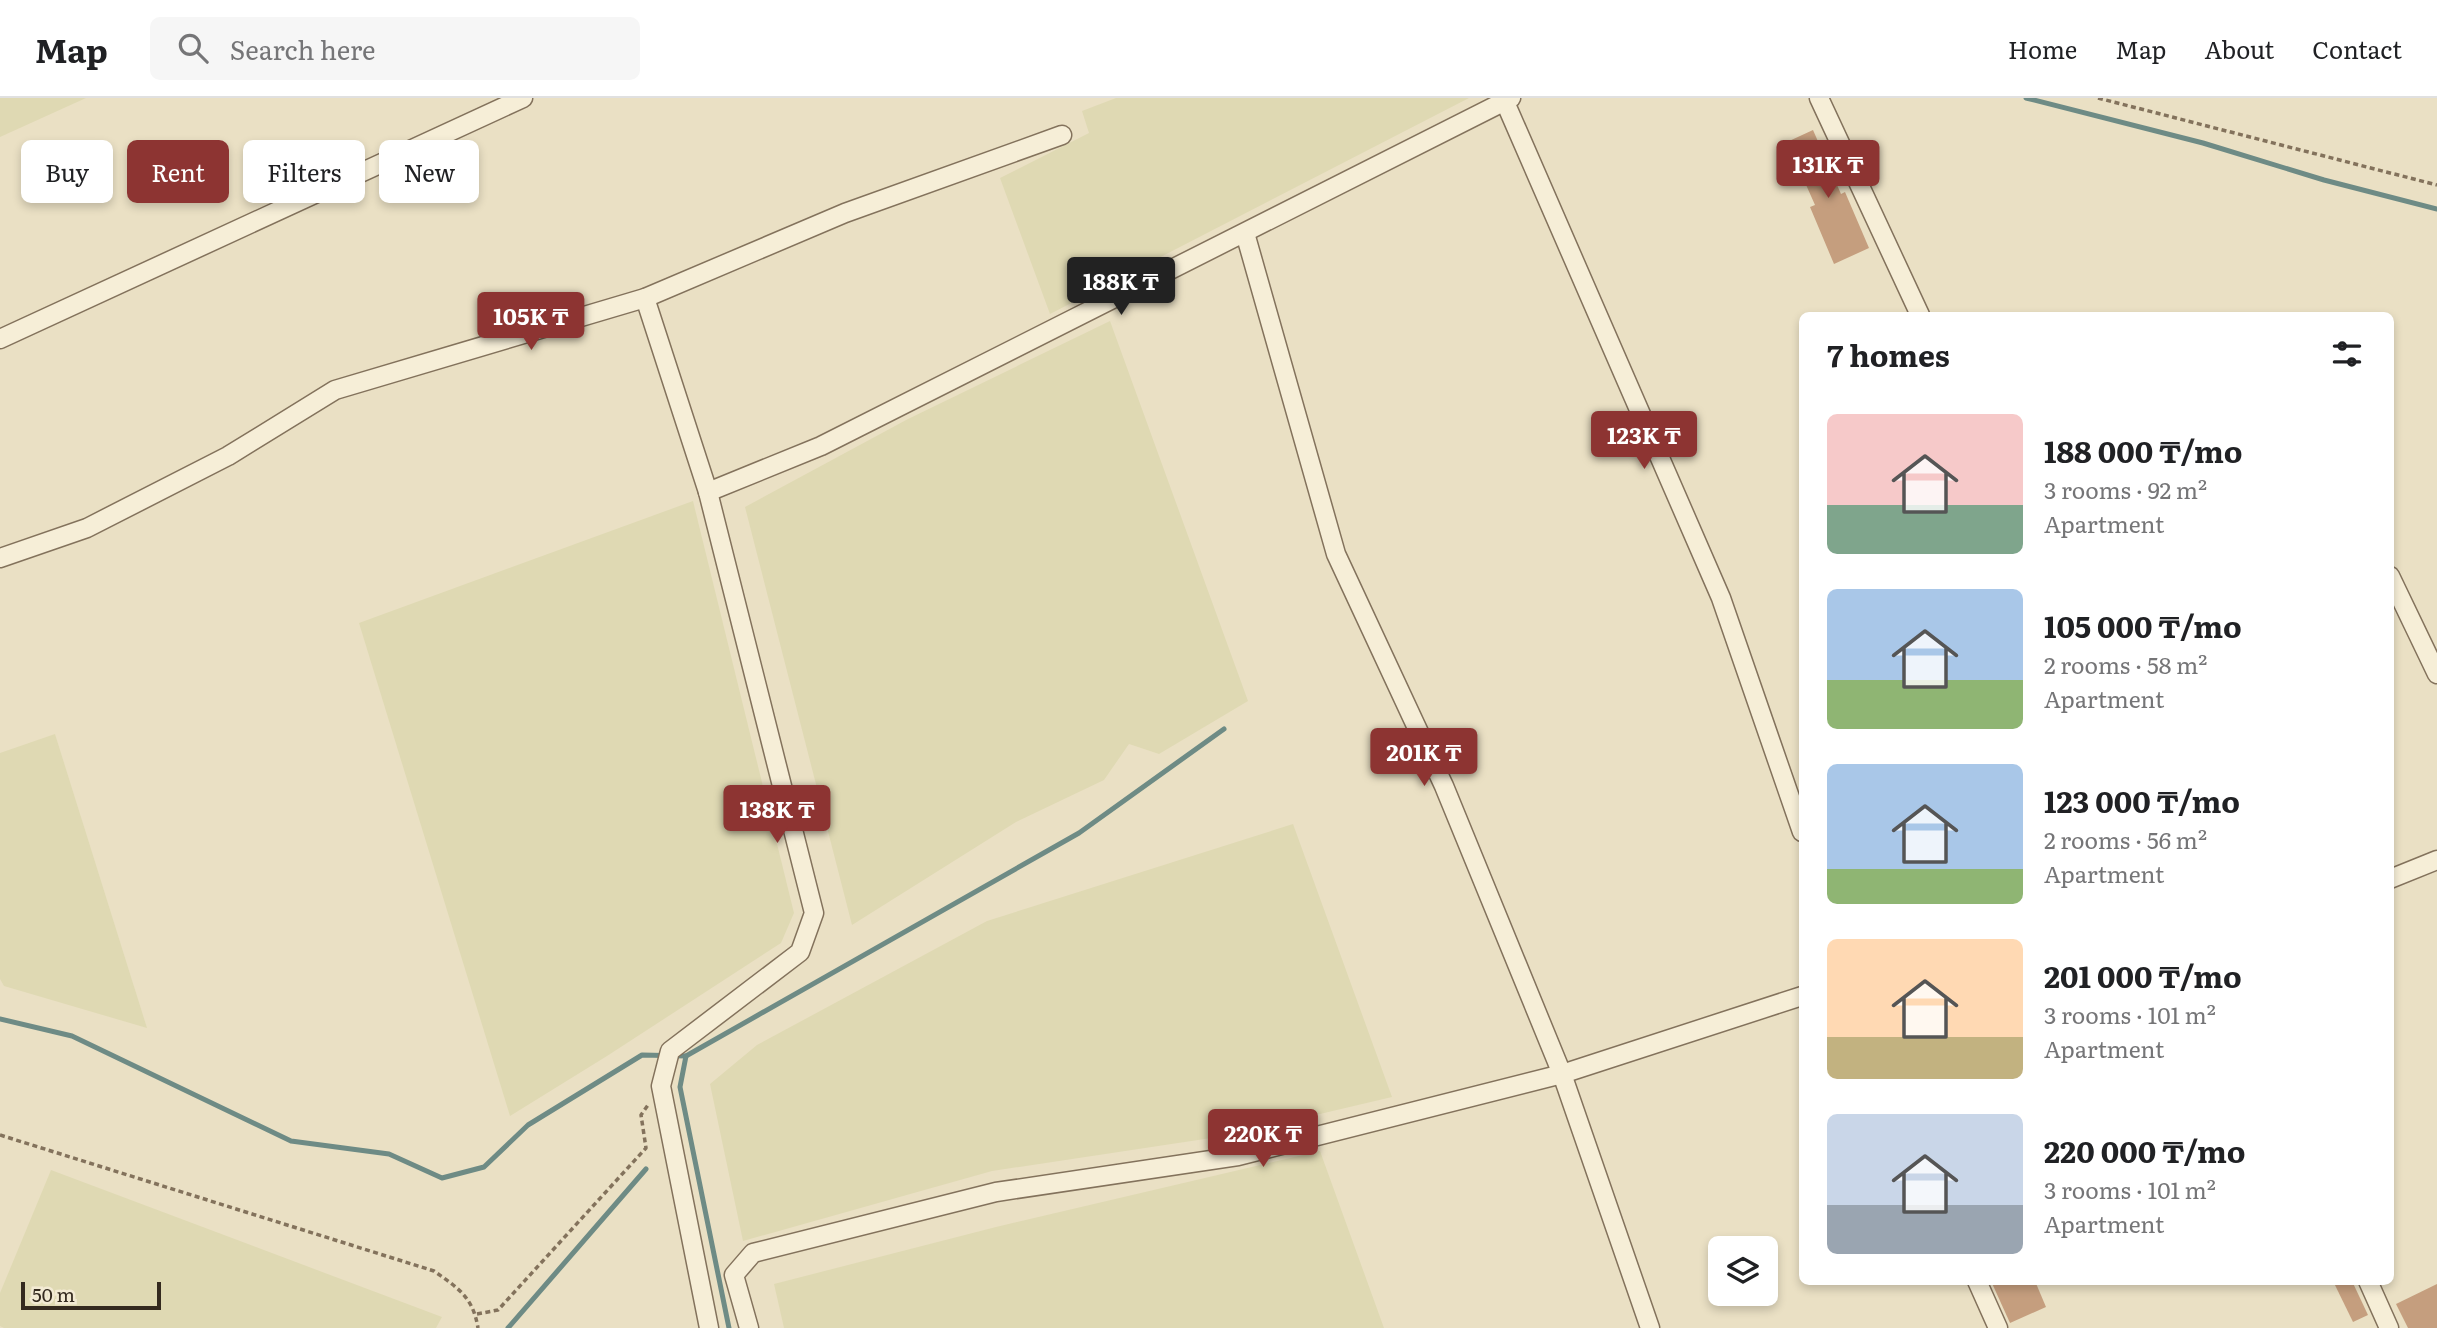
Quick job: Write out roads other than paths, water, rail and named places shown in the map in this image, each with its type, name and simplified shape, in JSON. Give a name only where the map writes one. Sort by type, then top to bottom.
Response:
[{"type":"street","points":[[0,339],[523,98]]},
{"type":"street","points":[[1819,98],[1919,312]]},
{"type":"street","points":[[708,492],[821,446],[1508,100],[1721,598],[1799,823]]},
{"type":"street","points":[[0,558],[87,528],[229,456],[335,390],[645,298],[845,213],[1062,135]]},
{"type":"street","points":[[1245,233],[1336,554],[1444,786],[1562,1074],[1650,1328]]},
{"type":"street","points":[[645,298],[708,492],[814,913],[800,952],[670,1051],[661,1086],[709,1328]]},
{"type":"street","points":[[2394,584],[2437,674]]},
{"type":"street","points":[[2394,877],[2437,860]]},
{"type":"street","points":[[749,1328],[734,1276],[753,1253],[996,1192],[1238,1156],[1562,1074],[1799,997]]},
{"type":"street","points":[[1979,1285],[1998,1328]]},
{"type":"street","points":[[2370,1285],[2389,1328]]},
{"type":"waterway","points":[[2026,98],[2203,143],[2324,180],[2437,209]]},
{"type":"waterway","points":[[0,1019],[72,1036],[291,1141],[389,1154],[442,1178],[484,1167],[528,1125],[642,1055],[686,1056],[1079,833],[1224,729]]},
{"type":"waterway","points":[[686,1056],[680,1087],[729,1328]]},
{"type":"waterway","points":[[508,1328],[646,1169]]}]
